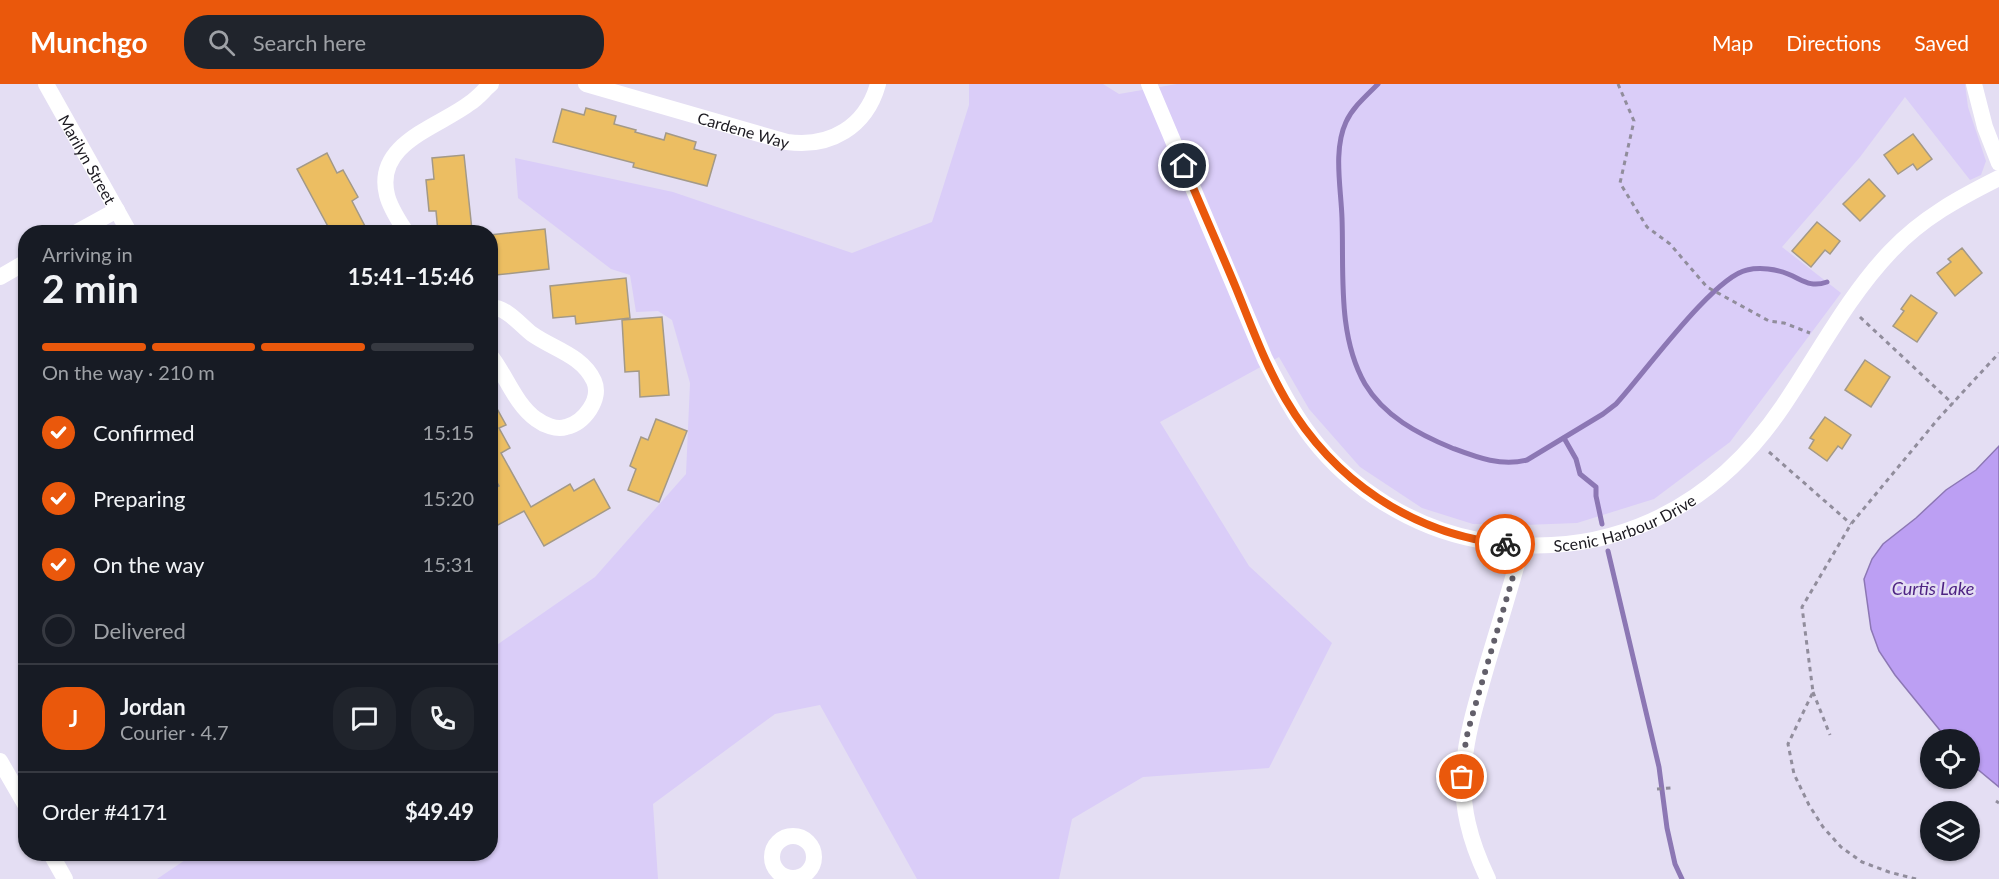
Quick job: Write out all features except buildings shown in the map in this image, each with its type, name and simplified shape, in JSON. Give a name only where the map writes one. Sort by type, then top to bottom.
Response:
[{"type":"street","name":"Marilyn Street","points":[[46,84],[125,225]]},
{"type":"street","points":[[402,225],[387,196],[385,173],[394,156],[410,139],[471,103],[491,84]]},
{"type":"street","name":"Cardene Way","points":[[586,84],[787,142],[801,144],[830,139],[846,130],[871,103],[878,84]]},
{"type":"street","name":"Scenic Harbour Drive","points":[[1149,84],[1265,359],[1286,400],[1312,438],[1355,482],[1406,516],[1464,537],[1522,546],[1547,546],[1596,540],[1647,524],[1703,491],[1737,462],[1756,441],[1875,269],[1916,226],[1965,195],[1999,178]]},
{"type":"street","points":[[1974,84],[1985,127],[1999,163]]},
{"type":"street","points":[[90,225],[117,210]]},
{"type":"street","points":[[0,277],[18,267]]},
{"type":"street","points":[[498,308],[541,341],[575,358],[595,382],[596,395],[593,405],[575,423],[567,427],[548,426],[525,410],[498,368]]},
{"type":"street","points":[[1488,879],[1474,849],[1466,819],[1463,787],[1464,758],[1471,720],[1522,546]]},
{"type":"street","points":[[0,761],[18,792]]},
{"type":"street","points":[[55,861],[65,879]]},
{"type":"path","points":[[1618,84],[1634,121],[1620,183],[1647,227],[1670,244],[1707,287],[1769,321],[1784,323],[1803,332],[1814,334]]},
{"type":"path","points":[[1847,308],[1859,315],[1953,404]]},
{"type":"path","points":[[1830,735],[1813,692],[1802,607],[1851,524],[1938,419],[1999,353]]},
{"type":"path","points":[[1756,441],[1851,524]]},
{"type":"path","points":[[1813,692],[1788,744],[1794,774],[1809,805],[1823,827],[1841,847],[1862,862],[1916,879]]},
{"type":"path","points":[[1657,789],[1671,788]]},
{"type":"path","points":[[1884,879],[1889,872]]},
{"type":"shaded area","points":[[969,84],[1103,84],[1119,94],[1177,84],[1965,84],[1968,107],[1986,161],[1981,175],[1970,180],[1905,97],[1860,157],[1782,247],[1841,293],[1730,442],[1654,499],[1577,523],[1473,524],[1422,508],[1360,467],[1309,409],[1279,357],[1160,422],[1249,566],[1332,643],[1269,768],[1143,777],[1072,819],[1059,879],[917,879],[820,705],[775,714],[653,804],[658,879],[157,879],[184,861],[498,861],[498,644],[595,577],[686,474],[690,383],[672,320],[658,311],[636,312],[630,275],[611,269],[518,198],[515,158],[673,192],[852,253],[932,222],[969,105]]},
{"type":"water","name":"Curtis Lake","points":[[1999,446],[1999,787],[1980,771],[1980,729],[1939,729],[1895,675],[1879,651],[1871,629],[1864,579],[1872,559],[1883,544],[1946,490],[1976,470]]},
{"type":"waterway","points":[[1378,84],[1349,117],[1340,145],[1339,169],[1346,324],[1356,365],[1373,395],[1392,415],[1439,443],[1470,455],[1498,462],[1527,460],[1616,404],[1698,308],[1733,277],[1747,270],[1763,269],[1783,272],[1811,284],[1827,282]]},
{"type":"waterway","points":[[1564,438],[1576,459],[1580,474],[1596,487],[1602,524]]},
{"type":"waterway","points":[[1608,551],[1659,767],[1667,828],[1675,864],[1682,879]]},
{"type":"way so far","points":[[1462,777],[1466,739],[1522,546],[1505,544]]},
{"type":"route","points":[[1184,166],[1265,359],[1286,400],[1312,438],[1355,482],[1406,516],[1464,537],[1505,544]]}]
